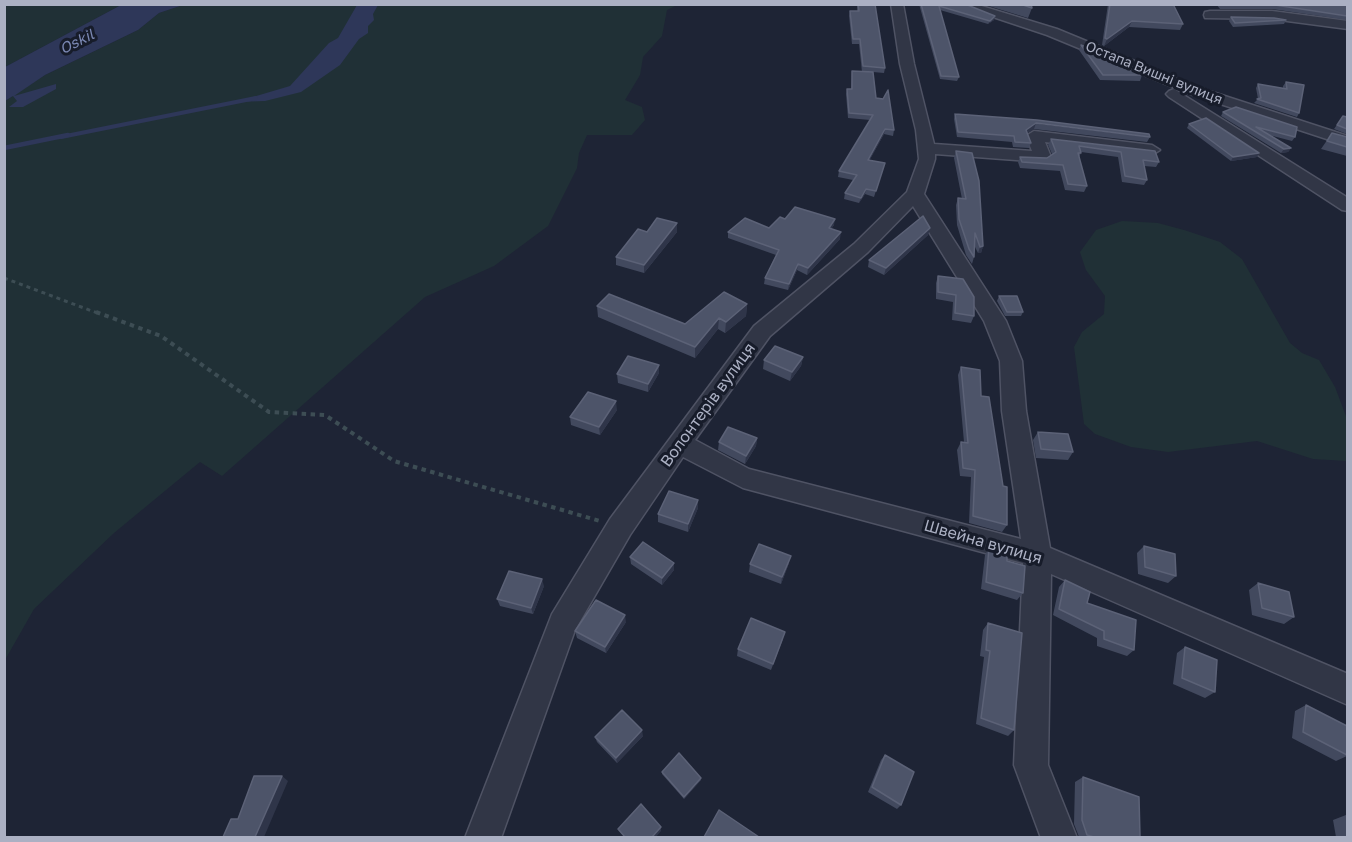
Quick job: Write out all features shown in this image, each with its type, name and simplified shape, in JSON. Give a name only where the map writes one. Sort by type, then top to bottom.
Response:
[{"type":"street","name":"Волонтерів вулиця","points":[[483,837],[562,624],[620,527],[762,331],[861,248],[915,194],[927,159],[926,148],[897,4]]},
{"type":"street","name":"Остапа Вишні вулиця","points":[[960,4],[1052,32],[1195,91],[1347,141]]},
{"type":"street","points":[[1210,15],[1272,15],[1347,25]]},
{"type":"street","points":[[1119,58],[1347,206]]},
{"type":"street","points":[[926,148],[1043,157],[1034,136],[1152,150]]},
{"type":"street","points":[[915,194],[995,321],[1011,362],[1014,411],[1037,555],[1031,765],[1059,837]]},
{"type":"street","name":"Швейна вулиця","points":[[679,443],[743,478],[1037,555],[1347,690]]},
{"type":"path","points":[[4,278],[161,336],[269,412],[325,415],[394,461],[620,527]]},
{"type":"shaded area","points":[[5,5],[121,5],[5,67]]},
{"type":"shaded area","points":[[183,5],[677,5],[667,10],[662,36],[643,57],[640,75],[625,100],[642,107],[645,120],[632,135],[587,135],[579,153],[577,168],[548,226],[494,266],[425,297],[222,476],[200,462],[114,533],[34,609],[5,660],[5,101],[45,75],[138,30],[159,13]]},
{"type":"shaded area","points":[[1122,221],[1158,223],[1184,230],[1220,242],[1242,259],[1290,343],[1302,353],[1319,360],[1335,387],[1347,419],[1347,461],[1313,459],[1257,441],[1168,452],[1131,447],[1095,434],[1084,424],[1074,347],[1082,332],[1104,314],[1105,296],[1086,270],[1080,252],[1096,230]]},
{"type":"water","name":"Oskil","points":[[121,5],[183,5],[159,13],[138,30],[45,75],[14,96],[56,84],[56,89],[23,107],[9,107],[17,101],[13,96],[5,101],[5,67]]},
{"type":"water","points":[[357,5],[378,5],[373,14],[374,20],[368,26],[368,33],[359,39],[340,65],[301,92],[265,101],[236,102],[290,86],[329,43],[338,38]]},
{"type":"building","points":[[858,4],[875,4],[885,68],[863,66],[860,39],[853,39],[850,11],[859,11]]},
{"type":"building","points":[[921,4],[965,4],[995,16],[990,21],[939,6],[959,77],[941,76]]},
{"type":"building","points":[[1110,4],[1173,4],[1183,24],[1132,21],[1107,39],[1105,38]]},
{"type":"building","points":[[1222,4],[1347,4],[1347,16],[1275,5]]},
{"type":"building","points":[[1231,17],[1274,18],[1286,20],[1235,23]]},
{"type":"building","points":[[1081,45],[1132,66],[1142,75],[1103,75]]},
{"type":"building","points":[[852,71],[873,72],[876,98],[883,99],[888,90],[894,130],[885,129],[868,160],[885,163],[876,191],[866,189],[861,198],[845,193],[857,175],[839,171],[873,115],[849,113],[847,89],[852,89]]},
{"type":"building","points":[[1286,82],[1304,85],[1299,113],[1257,99],[1261,98],[1258,84],[1287,89]]},
{"type":"building","points":[[1236,107],[1297,127],[1295,137],[1256,127],[1291,148],[1284,149],[1223,112]]},
{"type":"building","points":[[955,114],[1037,120],[1149,134],[1150,137],[1036,123],[1026,130],[1031,143],[1015,142],[1014,136],[958,132]]},
{"type":"building","points":[[1343,116],[1347,117],[1347,129],[1337,125]]},
{"type":"building","points":[[1206,118],[1259,153],[1233,157],[1189,124]]},
{"type":"building","points":[[1332,133],[1347,137],[1347,147],[1327,141]]},
{"type":"building","points":[[1051,139],[1155,151],[1159,162],[1143,160],[1147,180],[1125,176],[1121,152],[1079,146],[1081,153],[1078,153],[1087,186],[1068,184],[1063,165],[1022,162],[1020,157],[1047,158],[1056,152]]},
{"type":"building","points":[[956,151],[972,153],[979,181],[983,246],[980,247],[975,233],[974,257],[959,219],[958,198],[966,199]]},
{"type":"building","points":[[795,207],[835,219],[829,228],[841,232],[808,268],[798,264],[789,284],[765,278],[779,250],[728,232],[745,218],[769,228],[780,217],[785,219]]},
{"type":"building","points":[[923,216],[930,228],[886,268],[869,260]]},
{"type":"building","points":[[657,218],[677,223],[644,265],[616,257],[638,229],[647,232]]},
{"type":"building","points":[[938,276],[963,279],[974,297],[974,316],[955,313],[956,295],[938,292]]},
{"type":"building","points":[[724,292],[747,304],[726,322],[719,318],[695,347],[597,306],[609,294],[685,324]]},
{"type":"building","points":[[999,296],[1017,296],[1023,312],[1007,312]]},
{"type":"building","points":[[775,346],[803,357],[792,372],[764,360]]},
{"type":"building","points":[[628,356],[659,365],[648,384],[617,374]]},
{"type":"building","points":[[961,367],[980,370],[981,396],[989,397],[1003,486],[1007,487],[1007,525],[973,516],[975,470],[963,468],[961,442],[968,443]]},
{"type":"building","points":[[588,392],[616,401],[599,427],[570,417]]},
{"type":"building","points":[[728,427],[757,438],[746,456],[719,442]]},
{"type":"building","points":[[1038,432],[1068,434],[1073,452],[1041,449]]},
{"type":"building","points":[[669,491],[698,500],[688,524],[658,514]]},
{"type":"building","points":[[643,542],[674,563],[662,578],[630,557]]},
{"type":"building","points":[[759,544],[791,556],[782,577],[750,564]]},
{"type":"building","points":[[1144,546],[1175,554],[1176,576],[1145,567]]},
{"type":"building","points":[[989,548],[1007,552],[1007,561],[1025,566],[1023,593],[986,582]]},
{"type":"building","points":[[509,571],[542,579],[531,608],[497,599]]},
{"type":"building","points":[[1065,580],[1090,592],[1087,603],[1136,620],[1134,650],[1104,639],[1104,631],[1059,609]]},
{"type":"building","points":[[1258,583],[1289,592],[1294,617],[1262,608]]},
{"type":"building","points":[[596,600],[625,615],[605,647],[575,631]]},
{"type":"building","points":[[751,618],[785,632],[773,664],[738,649]]},
{"type":"building","points":[[988,623],[1022,633],[1014,730],[981,718],[990,651],[986,650]]},
{"type":"building","points":[[1185,647],[1217,660],[1215,692],[1182,678]]},
{"type":"building","points":[[1306,705],[1347,726],[1347,755],[1303,732]]},
{"type":"building","points":[[622,710],[642,730],[616,758],[595,737]]},
{"type":"building","points":[[679,753],[701,778],[684,797],[662,772]]},
{"type":"building","points":[[885,755],[914,772],[901,805],[872,787]]},
{"type":"building","points":[[254,776],[282,776],[255,837],[223,837],[231,819],[238,819]]},
{"type":"building","points":[[1083,777],[1139,797],[1140,837],[1087,835],[1082,820]]},
{"type":"building","points":[[641,804],[661,827],[652,837],[625,837],[618,829]]},
{"type":"building","points":[[719,810],[759,837],[704,837]]},
{"type":"waterway","points":[[61,137],[256,98]]},
{"type":"waterway","points":[[4,148],[68,135]]}]
